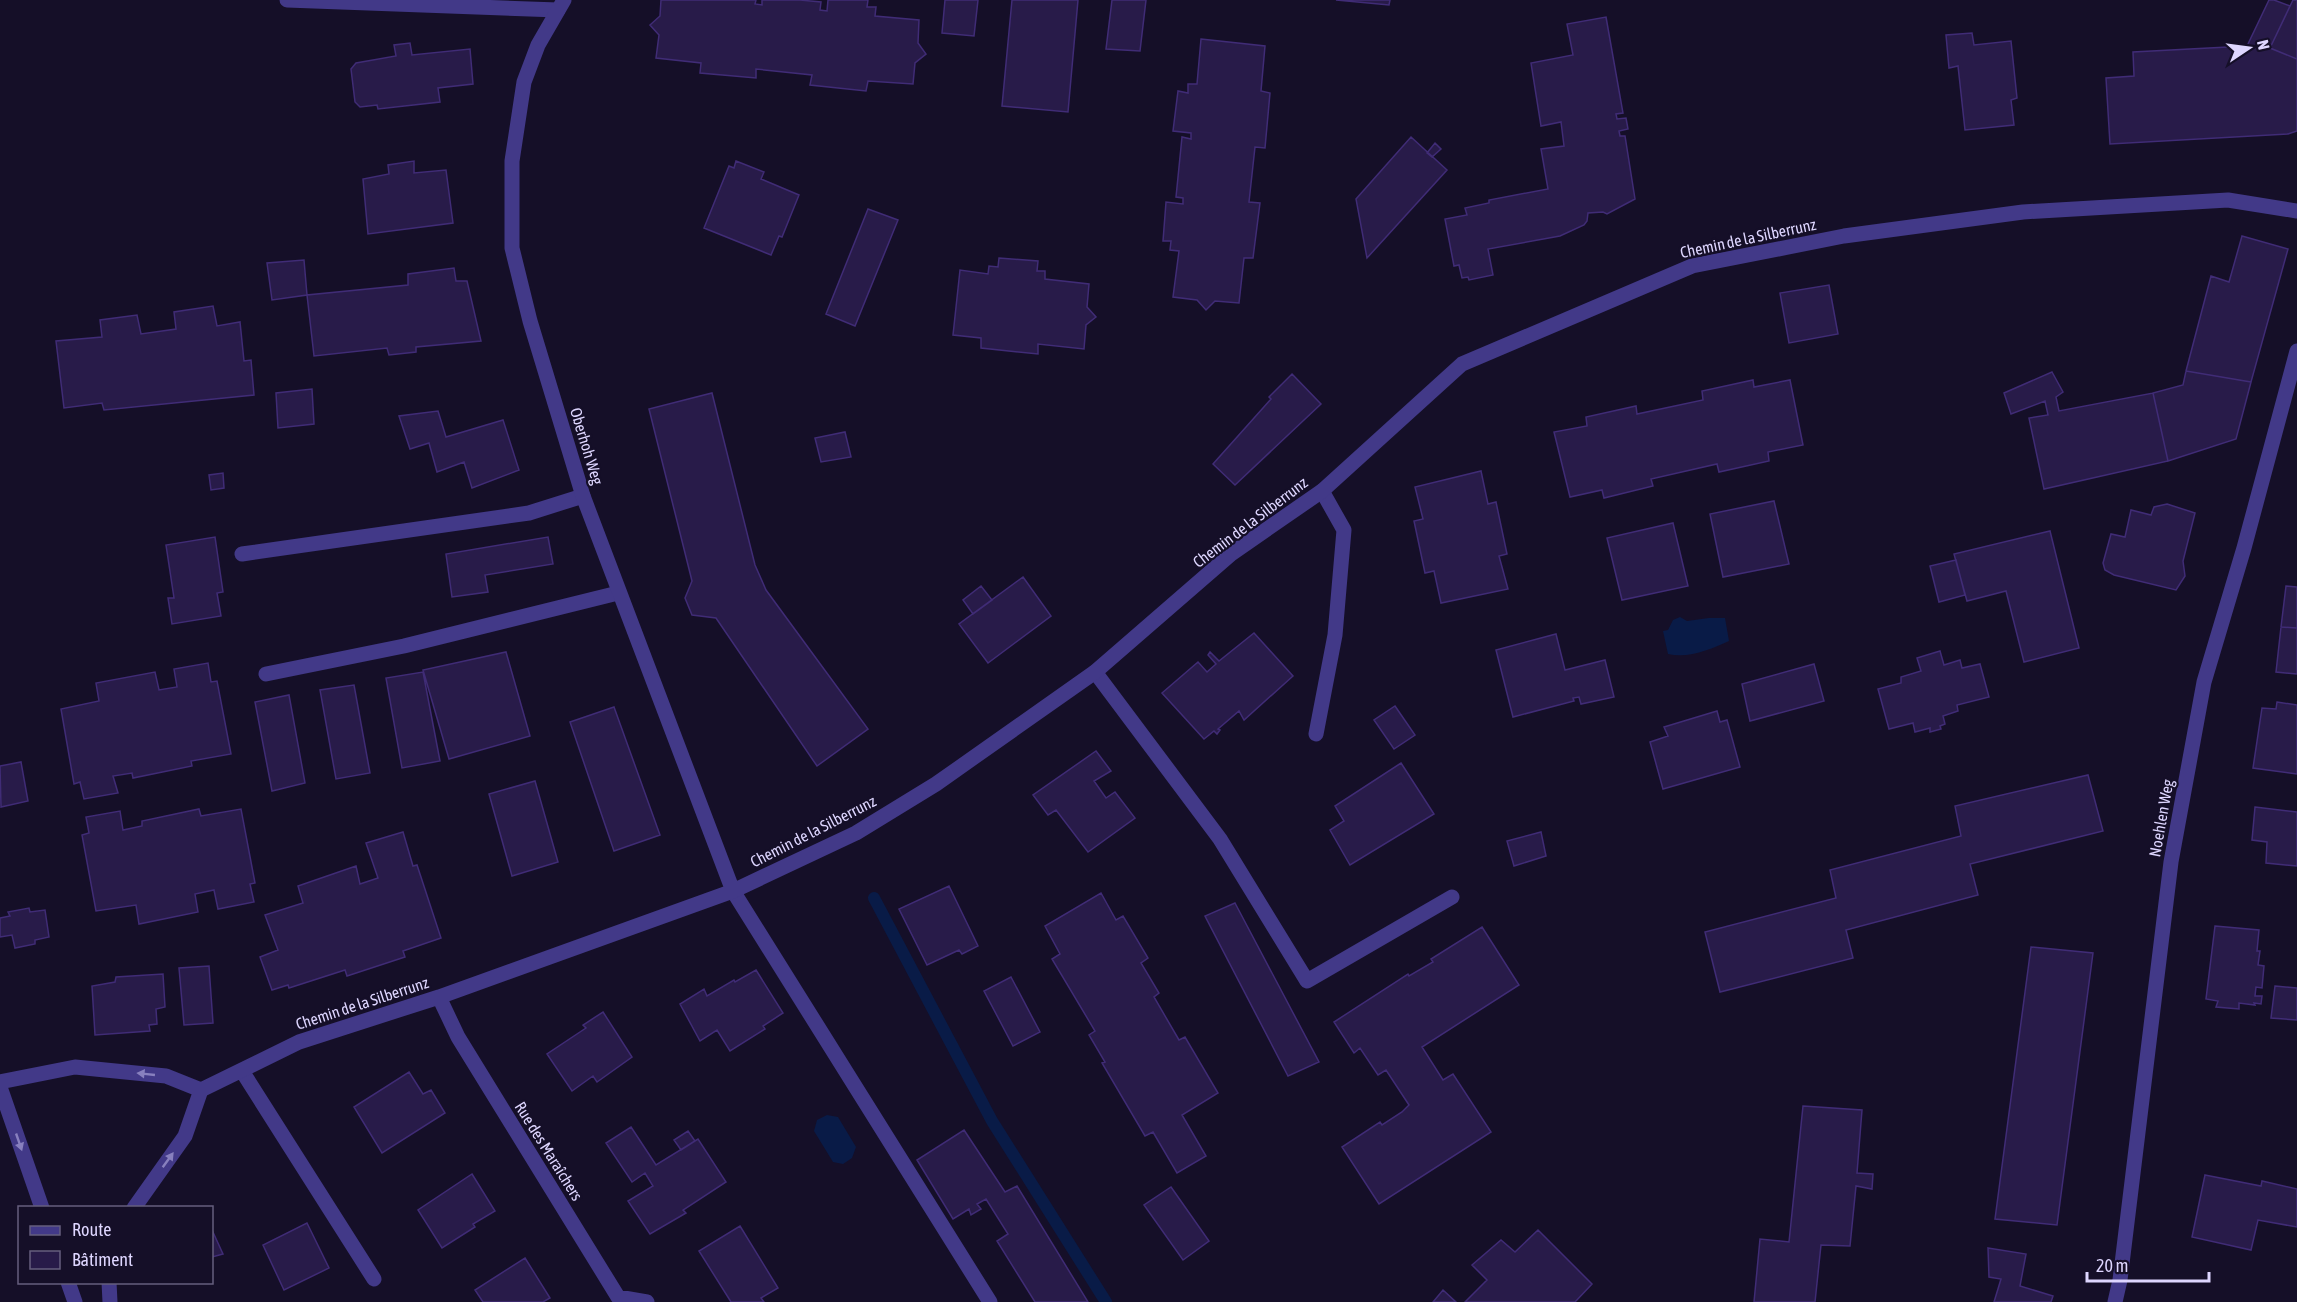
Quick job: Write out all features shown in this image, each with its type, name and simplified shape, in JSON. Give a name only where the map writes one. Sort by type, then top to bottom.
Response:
[{"type":"street","points":[[287,0],[561,5]]},
{"type":"street","name":"Oberhoh Weg","points":[[561,5],[538,45],[524,82],[512,161],[512,248],[530,321],[583,496],[733,891],[990,1302]]},
{"type":"street","name":"Chemin de la Silberrunz","points":[[201,1090],[299,1041],[439,997],[733,891],[856,833],[936,784],[1095,672],[1231,554],[1322,491],[1462,364],[1692,266],[1844,236],[2023,212],[2228,200],[2297,212]]},
{"type":"street","name":"Noehlen Weg","points":[[2115,1302],[2171,862],[2204,682],[2244,548],[2297,351]]},
{"type":"street","points":[[1316,734],[1335,635],[1344,530],[1322,491]]},
{"type":"street","points":[[242,554],[529,513],[583,496]]},
{"type":"street","points":[[266,674],[404,646],[618,593]]},
{"type":"street","points":[[1095,672],[1220,839],[1307,981],[1452,897]]},
{"type":"street","name":"Rue des Maraîchers","points":[[439,997],[458,1037],[618,1297],[647,1302]]},
{"type":"street","points":[[41,1206],[0,1084],[75,1067],[166,1076],[201,1090],[185,1136],[135,1206]]},
{"type":"street","points":[[242,1071],[374,1279]]},
{"type":"street","points":[[69,1284],[75,1302]]},
{"type":"street","points":[[109,1284],[110,1302]]},
{"type":"water","points":[[1680,617],[1687,621],[1725,618],[1729,641],[1692,654],[1668,654],[1663,631],[1668,630],[1673,620]]},
{"type":"water","points":[[827,1115],[838,1117],[856,1147],[852,1158],[843,1164],[833,1162],[814,1131],[817,1120]]},
{"type":"building","points":[[661,0],[756,0],[755,4],[762,5],[762,0],[800,0],[821,2],[820,10],[827,11],[828,0],[868,0],[867,7],[876,7],[875,16],[919,20],[918,43],[926,54],[915,63],[913,84],[868,81],[866,91],[810,85],[812,75],[756,69],[756,78],[700,73],[701,63],[656,58],[659,35],[650,25],[660,16]]},
{"type":"building","points":[[945,0],[978,0],[974,36],[942,33]]},
{"type":"building","points":[[1012,0],[1078,0],[1068,112],[1002,106]]},
{"type":"building","points":[[1112,0],[1146,0],[1140,51],[1106,49]]},
{"type":"building","points":[[1336,0],[1390,0],[1389,5]]},
{"type":"building","points":[[2269,0],[2290,6],[2270,48],[2297,59],[2297,131],[2288,134],[2110,144],[2106,78],[2134,76],[2133,52],[2247,46]]},
{"type":"building","points":[[2293,0],[2297,0],[2297,59],[2270,48]]},
{"type":"building","points":[[1606,17],[1623,113],[1616,114],[1617,119],[1626,118],[1628,129],[1619,131],[1620,136],[1625,136],[1635,199],[1607,214],[1588,213],[1584,225],[1560,236],[1488,249],[1493,275],[1469,280],[1468,277],[1462,278],[1459,265],[1454,266],[1445,219],[1467,215],[1465,208],[1489,203],[1489,200],[1548,189],[1541,149],[1564,146],[1561,122],[1541,126],[1531,63],[1573,55],[1567,24]]},
{"type":"building","points":[[1972,33],[1974,45],[2011,41],[2017,98],[2011,100],[2014,125],[1965,130],[1958,66],[1949,68],[1946,35]]},
{"type":"building","points":[[1201,39],[1265,46],[1261,91],[1270,93],[1265,148],[1255,147],[1249,202],[1260,203],[1253,258],[1244,258],[1239,303],[1215,301],[1206,310],[1197,300],[1173,297],[1179,251],[1170,250],[1171,241],[1163,241],[1166,202],[1183,204],[1183,198],[1176,197],[1182,137],[1191,139],[1191,133],[1173,131],[1178,91],[1188,93],[1188,84],[1197,84]]},
{"type":"building","points":[[410,43],[412,55],[470,49],[473,84],[438,88],[440,102],[378,109],[377,105],[360,107],[355,102],[351,69],[356,63],[396,56],[394,45]]},
{"type":"building","points":[[1411,137],[1447,170],[1367,258],[1356,199]]},
{"type":"building","points":[[1435,143],[1441,149],[1432,157],[1427,153]]},
{"type":"building","points":[[414,161],[414,173],[446,170],[453,223],[368,234],[363,179],[389,174],[388,165]]},
{"type":"building","points":[[736,161],[764,172],[761,179],[799,195],[782,237],[779,236],[771,255],[704,228],[729,166],[734,168]]},
{"type":"building","points":[[868,209],[898,220],[855,326],[826,314]]},
{"type":"building","points":[[2242,236],[2288,249],[2251,382],[2186,371],[2211,276],[2229,282]]},
{"type":"building","points":[[999,258],[1038,261],[1037,271],[1045,271],[1045,279],[1089,284],[1087,307],[1096,317],[1086,325],[1084,349],[1038,344],[1038,354],[981,348],[981,338],[953,335],[960,270],[988,274],[989,266],[998,267]]},
{"type":"building","points":[[304,260],[307,295],[272,300],[267,263]]},
{"type":"building","points":[[454,268],[456,281],[467,281],[481,341],[416,347],[416,352],[389,355],[387,348],[314,356],[307,295],[408,285],[408,274]]},
{"type":"building","points":[[1829,285],[1838,334],[1789,343],[1780,293]]},
{"type":"building","points":[[213,306],[217,326],[240,322],[244,361],[251,360],[254,395],[104,410],[102,403],[64,408],[56,341],[102,337],[100,320],[137,315],[141,334],[176,329],[174,312]]},
{"type":"building","points":[[2186,371],[2251,382],[2236,439],[2168,461],[2153,393],[2183,385]]},
{"type":"building","points":[[2052,372],[2063,392],[2056,397],[2059,411],[2153,393],[2168,461],[2044,489],[2029,418],[2048,415],[2045,401],[2011,414],[2004,393]]},
{"type":"building","points":[[1292,374],[1321,404],[1235,485],[1213,464],[1271,399],[1269,397]]},
{"type":"building","points":[[1753,380],[1754,387],[1790,380],[1803,445],[1768,452],[1769,461],[1719,472],[1717,464],[1651,479],[1653,486],[1604,498],[1602,490],[1570,497],[1554,432],[1587,426],[1586,417],[1636,406],[1637,414],[1703,400],[1702,391]]},
{"type":"building","points":[[312,389],[314,424],[278,428],[276,393]]},
{"type":"building","points":[[712,393],[755,565],[766,590],[868,729],[817,766],[716,618],[692,615],[685,598],[692,581],[649,409]]},
{"type":"building","points":[[438,411],[446,437],[503,420],[519,470],[472,488],[464,462],[437,472],[429,443],[410,449],[399,416]]},
{"type":"building","points":[[845,432],[851,457],[821,462],[815,438]]},
{"type":"building","points":[[1481,471],[1488,504],[1496,502],[1507,554],[1499,556],[1508,589],[1441,603],[1434,571],[1425,573],[1414,521],[1423,519],[1415,487]]},
{"type":"building","points":[[223,473],[224,488],[211,490],[209,475]]},
{"type":"building","points":[[1774,501],[1789,564],[1723,577],[1710,514]]},
{"type":"building","points":[[2167,504],[2195,513],[2183,561],[2185,576],[2176,590],[2114,575],[2105,570],[2103,563],[2111,534],[2125,537],[2131,510],[2151,515],[2154,507]]},
{"type":"building","points":[[1673,523],[1688,586],[1622,600],[1607,538]]},
{"type":"building","points":[[2050,531],[2079,648],[2024,662],[2006,591],[1967,601],[1954,554]]},
{"type":"building","points":[[215,537],[223,592],[217,593],[221,616],[172,624],[168,598],[174,598],[166,545]]},
{"type":"building","points":[[548,537],[553,564],[485,575],[488,592],[452,597],[446,554]]},
{"type":"building","points":[[1956,560],[1965,595],[1939,602],[1930,566]]},
{"type":"building","points":[[1023,577],[1051,616],[988,663],[959,624]]},
{"type":"building","points":[[981,586],[992,600],[973,614],[963,600]]},
{"type":"building","points":[[2286,586],[2297,587],[2297,628],[2281,627]]},
{"type":"building","points":[[2281,627],[2297,628],[2297,674],[2276,672]]},
{"type":"building","points":[[1254,633],[1293,676],[1244,720],[1239,711],[1218,729],[1220,730],[1217,734],[1214,731],[1204,739],[1162,693],[1198,662],[1207,672],[1216,664],[1208,655],[1210,652],[1219,661]]},
{"type":"building","points":[[1556,634],[1565,670],[1605,660],[1614,697],[1581,704],[1579,697],[1573,698],[1574,701],[1513,717],[1496,650]]},
{"type":"building","points":[[1940,651],[1944,665],[1960,660],[1962,668],[1980,664],[1989,697],[1957,705],[1958,711],[1943,716],[1945,724],[1940,726],[1941,729],[1930,732],[1930,728],[1915,732],[1913,723],[1889,729],[1878,689],[1901,683],[1901,677],[1921,671],[1917,658]]},
{"type":"building","points":[[506,652],[530,736],[449,759],[423,670]]},
{"type":"building","points":[[208,663],[211,682],[217,681],[231,754],[191,761],[192,766],[133,778],[132,773],[113,776],[118,793],[84,799],[80,782],[74,784],[61,709],[99,701],[96,683],[155,672],[159,690],[177,687],[174,669]]},
{"type":"building","points":[[1814,664],[1824,701],[1750,721],[1742,684]]},
{"type":"building","points":[[423,672],[440,761],[402,768],[386,678]]},
{"type":"building","points":[[354,685],[370,773],[336,779],[320,690]]},
{"type":"building","points":[[289,695],[305,783],[272,791],[255,702]]},
{"type":"building","points":[[2277,702],[2297,705],[2297,774],[2253,768],[2262,708],[2276,709]]},
{"type":"building","points":[[1395,706],[1415,735],[1394,749],[1374,720]]},
{"type":"building","points":[[614,707],[660,835],[614,851],[570,722]]},
{"type":"building","points":[[1717,711],[1720,722],[1727,720],[1740,767],[1663,789],[1650,742],[1668,736],[1664,727]]},
{"type":"building","points":[[1096,751],[1111,771],[1094,781],[1106,798],[1115,792],[1135,818],[1088,852],[1056,810],[1048,815],[1033,795]]},
{"type":"building","points":[[21,762],[28,801],[1,807],[0,766]]},
{"type":"building","points":[[1401,763],[1434,814],[1350,865],[1330,830],[1344,821],[1335,806]]},
{"type":"building","points":[[2088,775],[2103,831],[1970,864],[1978,895],[1846,930],[1853,958],[1720,992],[1705,932],[1836,898],[1830,870],[1961,836],[1955,806]]},
{"type":"building","points":[[535,781],[558,862],[512,876],[489,794]]},
{"type":"building","points":[[2255,807],[2297,812],[2297,866],[2266,863],[2267,842],[2252,840]]},
{"type":"building","points":[[199,809],[201,816],[241,809],[255,883],[250,884],[254,902],[218,909],[214,890],[195,894],[198,912],[139,924],[136,905],[96,911],[82,835],[89,833],[86,817],[120,811],[123,830],[142,826],[142,821]]},
{"type":"building","points":[[403,832],[413,866],[417,865],[441,938],[403,951],[405,957],[347,976],[345,970],[289,988],[288,985],[272,990],[260,957],[278,950],[265,915],[303,903],[298,886],[356,866],[360,884],[378,878],[366,843]]},
{"type":"building","points":[[1541,832],[1546,856],[1514,866],[1507,841]]},
{"type":"building","points":[[949,886],[978,946],[962,954],[959,950],[927,965],[899,909]]},
{"type":"building","points":[[1101,893],[1116,920],[1123,916],[1148,958],[1141,963],[1159,993],[1154,997],[1179,1040],[1185,1037],[1218,1093],[1182,1115],[1206,1156],[1177,1173],[1153,1132],[1145,1136],[1102,1063],[1105,1062],[1089,1035],[1095,1031],[1052,959],[1060,954],[1045,926]]},
{"type":"building","points":[[1235,903],[1319,1062],[1288,1076],[1205,916]]},
{"type":"building","points":[[29,908],[30,912],[45,910],[49,937],[35,940],[35,944],[15,948],[12,935],[0,937],[0,918],[10,916],[8,912]]},
{"type":"building","points":[[2215,926],[2259,930],[2258,965],[2264,966],[2262,988],[2256,987],[2255,996],[2262,996],[2261,1004],[2239,1003],[2239,1009],[2216,1007],[2218,1001],[2206,999]]},
{"type":"building","points":[[1482,927],[1519,985],[1422,1047],[1443,1080],[1453,1074],[1491,1132],[1379,1204],[1342,1147],[1380,1122],[1382,1125],[1409,1105],[1386,1070],[1378,1075],[1360,1048],[1354,1053],[1334,1022],[1408,974],[1409,976],[1433,962],[1431,959]]},
{"type":"building","points":[[2031,947],[2093,953],[2057,1225],[1995,1219]]},
{"type":"building","points":[[209,966],[213,1023],[184,1025],[179,968]]},
{"type":"building","points":[[756,970],[783,1013],[763,1026],[765,1029],[730,1051],[717,1030],[700,1041],[680,1004],[704,989],[707,996]]},
{"type":"building","points":[[163,974],[165,1007],[156,1009],[157,1024],[149,1025],[150,1031],[95,1035],[92,986],[115,982],[116,977]]},
{"type":"building","points":[[1011,977],[1040,1032],[1013,1046],[984,991]]},
{"type":"building","points":[[2275,986],[2297,988],[2297,1020],[2271,1018]]},
{"type":"building","points":[[603,1012],[632,1057],[597,1082],[593,1076],[572,1091],[547,1054],[586,1028],[583,1025]]},
{"type":"building","points":[[409,1072],[423,1094],[431,1090],[445,1113],[382,1153],[354,1107]]},
{"type":"building","points":[[1803,1106],[1862,1110],[1857,1173],[1873,1174],[1872,1189],[1856,1186],[1850,1246],[1821,1245],[1815,1302],[1754,1302],[1760,1239],[1789,1242]]},
{"type":"building","points":[[631,1127],[656,1165],[698,1139],[726,1182],[683,1210],[686,1213],[650,1234],[628,1201],[653,1186],[645,1173],[632,1182],[606,1143]]},
{"type":"building","points":[[964,1130],[1005,1192],[1017,1186],[1088,1302],[1035,1302],[997,1241],[1008,1234],[986,1199],[977,1204],[981,1209],[971,1215],[969,1209],[953,1219],[917,1160]]},
{"type":"building","points":[[688,1131],[695,1141],[681,1150],[674,1140]]},
{"type":"building","points":[[472,1174],[495,1211],[473,1224],[475,1227],[442,1248],[418,1210]]},
{"type":"building","points":[[2205,1175],[2261,1186],[2262,1181],[2297,1189],[2297,1227],[2258,1220],[2251,1250],[2192,1237]]},
{"type":"building","points":[[1171,1187],[1209,1241],[1183,1260],[1144,1205]]},
{"type":"building","points":[[307,1223],[329,1268],[284,1290],[263,1245]]},
{"type":"building","points":[[740,1226],[778,1288],[761,1298],[764,1302],[731,1302],[699,1251]]},
{"type":"building","points":[[1538,1230],[1592,1284],[1575,1302],[1465,1302],[1487,1280],[1472,1265],[1501,1240],[1515,1252]]},
{"type":"building","points":[[213,1232],[223,1254],[213,1257]]},
{"type":"building","points":[[1988,1248],[2026,1254],[2020,1286],[2053,1296],[2051,1302],[1994,1302],[2001,1279],[1989,1277]]},
{"type":"building","points":[[525,1258],[550,1298],[543,1302],[483,1302],[475,1290]]},
{"type":"building","points":[[1443,1290],[1456,1302],[1433,1302]]},
{"type":"waterway","points":[[874,898],[992,1121],[1106,1302]]}]
